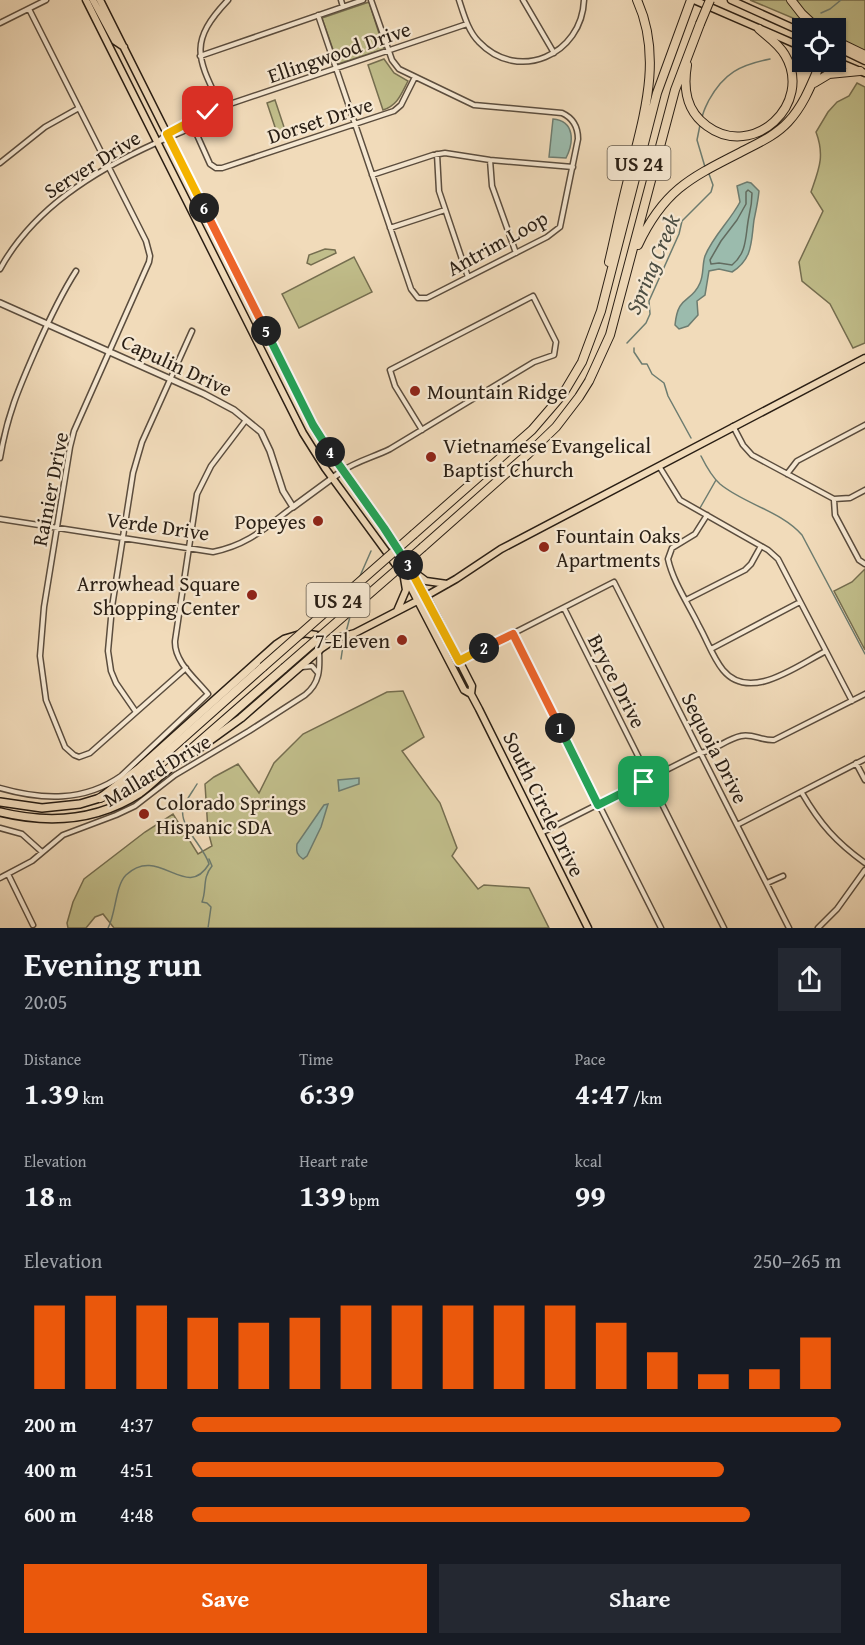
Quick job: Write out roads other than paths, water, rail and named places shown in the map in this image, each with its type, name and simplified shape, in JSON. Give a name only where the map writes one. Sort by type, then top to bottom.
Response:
[{"type":"highway","points":[[601,311],[605,281],[645,111],[650,76],[649,43],[637,0]]},
{"type":"highway","name":"US 24","points":[[0,802],[42,808],[80,804],[123,788],[146,771],[519,443],[544,417],[576,372],[590,344],[601,311],[650,114],[684,18],[693,0]]},
{"type":"highway","name":"US 24","points":[[0,812],[41,819],[84,817],[127,801],[146,789],[537,446],[575,403],[594,373],[608,342],[668,112],[690,46],[710,0]]},
{"type":"highway","points":[[791,0],[806,18]]},
{"type":"highway","points":[[690,46],[686,92],[689,104],[699,120],[713,131],[733,137],[750,136],[768,128],[780,117],[790,97],[792,75],[785,55],[759,29]]},
{"type":"highway","points":[[846,46],[865,55]]},
{"type":"highway","points":[[630,260],[657,211],[680,187],[703,171],[774,135],[788,123],[799,108],[817,72]]},
{"type":"highway","points":[[813,84],[829,74],[862,72]]},
{"type":"highway","points":[[100,798],[138,769],[276,645],[285,639],[303,633]]},
{"type":"highway","points":[[166,771],[241,718],[302,667],[317,647]]},
{"type":"main road","points":[[86,0],[157,142]]},
{"type":"main road","points":[[93,0],[115,41],[124,48]]},
{"type":"main road","points":[[100,0],[168,136]]},
{"type":"main road","points":[[693,0],[792,43]]},
{"type":"main road","points":[[731,0],[792,27]]},
{"type":"main road","points":[[846,52],[865,61]]},
{"type":"main road","points":[[846,65],[862,72]]},
{"type":"main road","name":"South Circle Drive","points":[[168,136],[313,425],[342,471],[384,528],[426,596],[471,686],[471,694],[588,928]]},
{"type":"main road","name":"South Circle Drive","points":[[157,142],[303,433],[332,478],[404,574],[464,690],[471,694]]},
{"type":"main road","points":[[317,647],[334,638],[355,633],[426,596],[501,549],[865,358]]},
{"type":"main road","points":[[411,570],[426,581],[447,584]]},
{"type":"main road","points":[[397,611],[406,590],[404,574]]},
{"type":"main road","points":[[303,633],[334,638]]},
{"type":"street","points":[[0,23],[46,0]]},
{"type":"street","points":[[221,107],[200,56],[206,27],[228,0]]},
{"type":"street","points":[[341,0],[343,7]]},
{"type":"street","points":[[200,56],[363,0]]},
{"type":"street","name":"Antrim Loop","points":[[318,15],[411,289],[418,298],[431,297],[552,234],[560,227],[578,134],[575,124],[567,115],[556,111],[474,105],[396,67],[371,0]]},
{"type":"street","points":[[459,0],[467,24],[479,43],[501,58],[528,62],[554,53],[565,45],[573,35],[582,16],[584,0]]},
{"type":"street","points":[[523,0],[554,53]]},
{"type":"street","name":"Rainier Drive","points":[[29,9],[149,249],[150,256],[74,432],[70,447],[44,607],[40,649],[44,690],[56,726],[69,752],[85,756],[186,668]]},
{"type":"street","name":"Ellingwood Drive","points":[[157,142],[208,112],[221,107],[467,24]]},
{"type":"street","name":"Dorset Drive","points":[[193,126],[208,160],[216,168],[222,168],[398,109],[415,77]]},
{"type":"street","name":"Ellingwood Drive","points":[[168,136],[193,126],[217,112],[221,107]]},
{"type":"street","points":[[0,163],[45,127],[79,108]]},
{"type":"street","name":"Server Drive","points":[[0,269],[20,239],[49,208],[74,188],[157,142]]},
{"type":"street","points":[[372,175],[437,154],[450,153],[490,160],[573,167]]},
{"type":"street","points":[[437,154],[439,191],[468,278]]},
{"type":"street","points":[[490,160],[492,186],[516,253]]},
{"type":"street","points":[[390,228],[445,210]]},
{"type":"street","points":[[0,458],[12,404],[47,324],[76,271]]},
{"type":"street","name":"Verde Drive","points":[[0,519],[189,549],[213,552],[231,548],[247,541],[354,463],[383,452],[422,430],[534,362],[554,355],[556,342],[533,296],[390,370],[395,386],[422,430]]},
{"type":"street","name":"Capulin Drive","points":[[0,303],[215,399],[246,420],[261,432],[283,491],[293,507]]},
{"type":"street","points":[[136,712],[116,684],[111,671],[108,651],[112,607],[138,451],[192,331]]},
{"type":"street","points":[[0,788],[28,795],[57,797],[84,793],[113,781],[208,694],[180,660],[175,648],[197,494],[211,466],[246,420]]},
{"type":"street","points":[[787,474],[797,461],[865,425]]},
{"type":"street","points":[[733,426],[747,451],[834,499],[850,498],[865,490]]},
{"type":"street","points":[[659,465],[680,500],[761,546],[778,559],[852,701]]},
{"type":"street","points":[[834,499],[836,515],[860,560],[865,564]]},
{"type":"street","points":[[707,515],[695,534],[672,548],[668,559],[686,600],[721,667],[733,679],[751,684],[766,682],[826,651]]},
{"type":"street","points":[[686,600],[745,570],[761,546]]},
{"type":"street","points":[[663,552],[669,555]]},
{"type":"street","name":"Sequoia Drive","points":[[564,608],[614,582],[789,928]]},
{"type":"street","points":[[711,649],[800,602]]},
{"type":"street","points":[[459,661],[564,608]]},
{"type":"street","name":"Bryce Drive","points":[[564,608],[724,928]]},
{"type":"street","points":[[303,633],[317,647],[319,674]]},
{"type":"street","points":[[513,634],[661,928]]},
{"type":"street","points":[[302,667],[312,666],[319,674]]},
{"type":"street","name":"Mallard Drive","points":[[0,878],[32,861],[63,835],[116,815],[142,802],[175,775],[305,695],[313,688],[319,674]]},
{"type":"street","points":[[730,685],[733,679]]},
{"type":"street","points":[[541,833],[700,753],[741,736],[749,735],[763,740],[781,738],[865,694]]},
{"type":"street","points":[[761,747],[763,740]]},
{"type":"street","points":[[737,825],[865,759]]},
{"type":"street","points":[[856,764],[865,780]]},
{"type":"street","points":[[802,793],[826,830],[837,842],[865,864]]},
{"type":"street","points":[[0,828],[22,834],[42,852]]},
{"type":"street","points":[[818,928],[837,909],[865,870]]},
{"type":"street","points":[[8,874],[33,925]]},
{"type":"street","points":[[767,883],[783,876]]},
{"type":"water","points":[[553,119],[565,124],[571,133],[566,158],[549,157]]},
{"type":"water","points":[[747,182],[759,191],[747,256],[732,272],[719,269],[709,271],[705,295],[697,301],[698,315],[688,326],[679,329],[675,325],[679,308],[696,290],[701,280],[708,249],[740,202],[737,186]]},
{"type":"water","points":[[359,778],[359,784],[339,791],[338,780]]},
{"type":"water","points":[[328,804],[321,827],[307,856],[303,859],[297,853],[297,844],[324,805]]},
{"type":"waterway","name":"Spring Creek","points":[[821,13],[841,0]]},
{"type":"waterway","name":"Spring Creek","points":[[702,118],[709,100],[727,77],[741,67],[770,59]]},
{"type":"waterway","name":"Spring Creek","points":[[700,125],[697,140],[705,167]]},
{"type":"waterway","name":"Spring Creek","points":[[627,343],[646,323],[650,314],[649,301],[679,234],[682,221],[711,192],[713,185],[709,174]]},
{"type":"waterway","points":[[634,348],[642,364],[647,364],[652,374],[664,383],[668,396],[691,438]]},
{"type":"waterway","points":[[701,456],[720,484],[784,520],[802,535],[865,654]]},
{"type":"waterway","points":[[700,508],[716,480]]},
{"type":"waterway","name":"Spring Creek","points":[[360,576],[371,551]]},
{"type":"waterway","name":"Spring Creek","points":[[353,602],[356,590]]},
{"type":"waterway","name":"Spring Creek","points":[[346,632],[351,613]]},
{"type":"waterway","name":"Spring Creek","points":[[341,659],[344,639]]},
{"type":"waterway","name":"Spring Creek","points":[[108,928],[122,880],[138,867],[161,868],[181,876],[191,877],[200,874],[209,864],[188,830],[183,816],[187,799],[197,784]]},
{"type":"waterway","points":[[208,928],[211,907],[202,902],[207,875],[212,866],[209,859]]},
{"type":"place","name":"Mountain Ridge","points":[[415,391]]},
{"type":"place","name":"Vietnamese Evangelical Baptist Church","points":[[431,457]]},
{"type":"place","name":"Popeyes","points":[[318,521]]},
{"type":"place","name":"Fountain Oaks Apartments","points":[[544,547]]},
{"type":"place","name":"Arrowhead Square Shopping Center","points":[[252,595]]},
{"type":"place","name":"7-Eleven","points":[[402,640]]},
{"type":"place","name":"Colorado Springs Hispanic SDA","points":[[144,814]]}]
